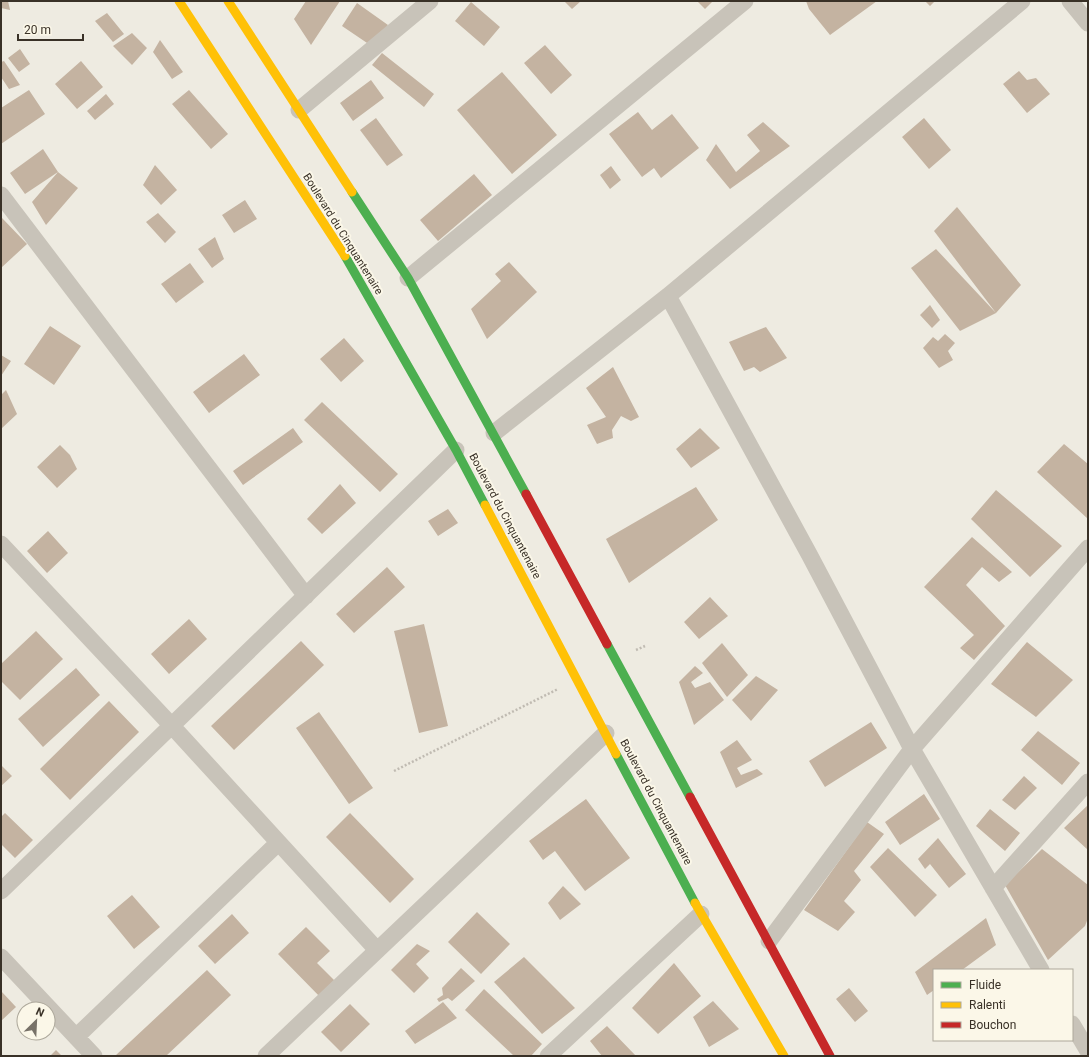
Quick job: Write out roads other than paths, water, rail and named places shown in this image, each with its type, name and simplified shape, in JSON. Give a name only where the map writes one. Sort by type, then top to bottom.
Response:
[{"type":"main road","name":"Boulevard du Cinquantenaire","points":[[179,1],[338,245],[456,450],[701,914],[784,1056]]},
{"type":"main road","points":[[228,1],[408,278],[494,433],[615,660],[769,941],[830,1056]]},
{"type":"street","points":[[299,110],[430,1]]},
{"type":"street","points":[[408,278],[745,1]]},
{"type":"street","points":[[494,433],[668,296],[1022,1]]},
{"type":"street","points":[[1070,1],[1088,23]]},
{"type":"street","points":[[1,195],[306,596]]},
{"type":"street","points":[[668,296],[809,554],[912,749],[1039,969]]},
{"type":"street","points":[[1,891],[456,450]]},
{"type":"street","points":[[1,544],[172,726],[377,950]]},
{"type":"street","points":[[769,941],[912,749],[1088,548]]},
{"type":"street","points":[[266,1056],[606,733]]},
{"type":"street","points":[[993,888],[1088,782]]},
{"type":"street","points":[[76,1037],[278,843]]},
{"type":"street","points":[[548,1056],[701,914]]},
{"type":"street","points":[[1,957],[94,1056]]},
{"type":"street","points":[[1073,1026],[1087,1048]]}]
